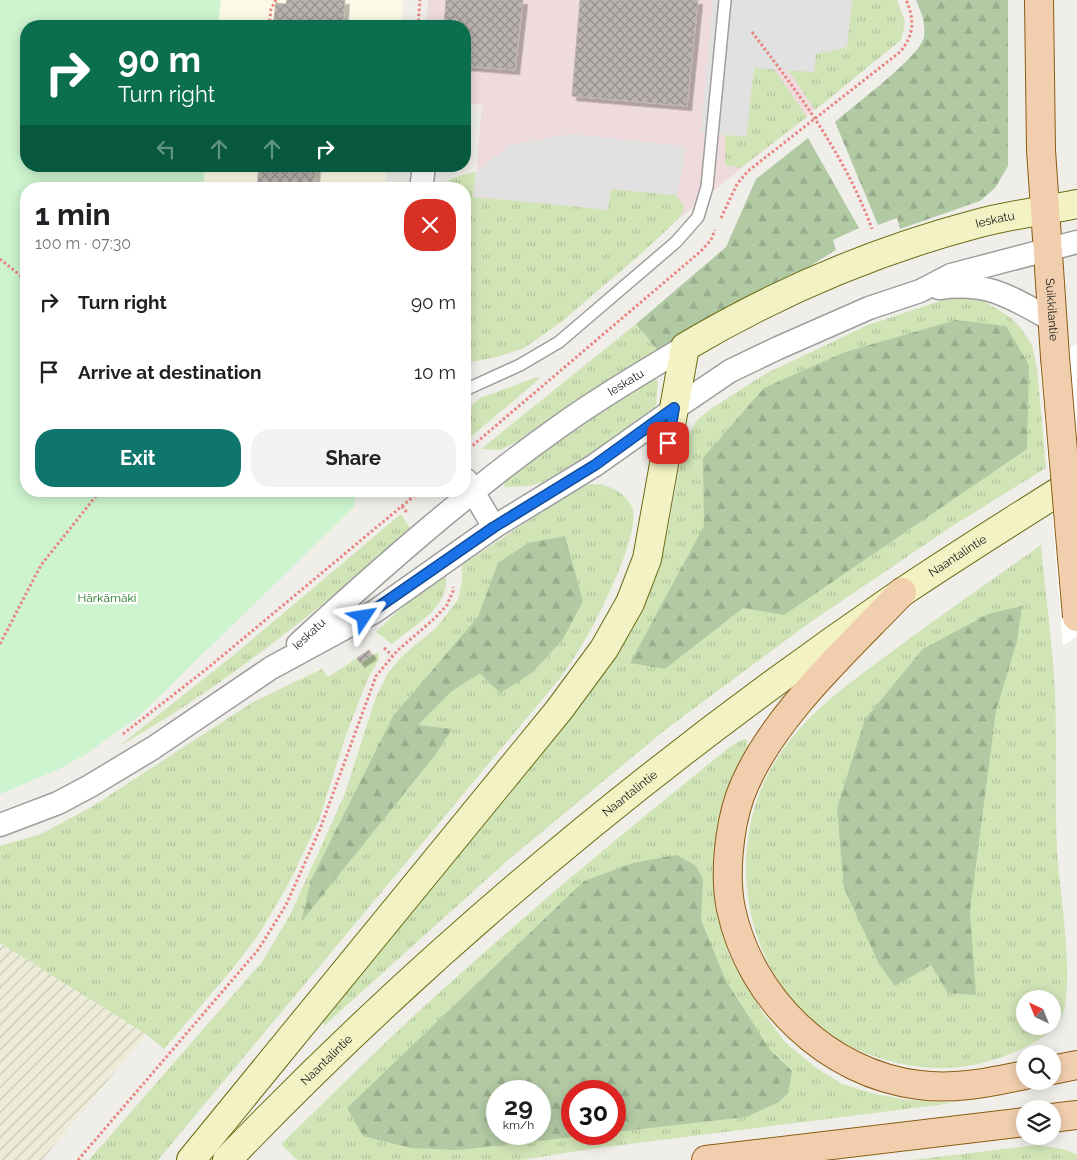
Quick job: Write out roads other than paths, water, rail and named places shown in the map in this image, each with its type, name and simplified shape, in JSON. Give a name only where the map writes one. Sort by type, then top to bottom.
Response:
[{"type":"main road","name":"Suikkilantie","points":[[1039,0],[1041,150],[1052,320],[1077,617]]},
{"type":"main road","name":"Ieskatu","points":[[685,347],[758,306],[874,256],[977,224],[1077,204]]},
{"type":"main road","points":[[191,1160],[560,710],[604,649],[630,603],[647,559],[685,347]]},
{"type":"main road","name":"Naantalintie","points":[[227,1160],[367,1020],[438,955],[536,870],[642,784],[762,691],[902,592],[1077,480]]},
{"type":"main road","points":[[902,592],[806,692],[754,765],[740,796],[731,833],[728,866],[731,908],[748,959],[760,981],[778,1006],[801,1031],[854,1066],[888,1078],[919,1085],[962,1087],[1016,1077]]},
{"type":"main road","points":[[1061,1068],[1077,1065]]},
{"type":"main road","points":[[1061,1117],[1077,1115]]},
{"type":"main road","points":[[706,1160],[1016,1123]]},
{"type":"street","name":"Ieskatu","points":[[0,825],[58,802],[90,786],[153,748],[272,668],[374,612],[494,527],[595,465],[674,408],[730,372],[778,348],[869,308],[920,291],[951,275],[1077,242]]},
{"type":"street","name":"Ieskatu","points":[[920,291],[958,286],[988,289],[1004,294],[1052,320]]},
{"type":"street","name":"Ieskatu","points":[[471,485],[640,373],[685,347]]},
{"type":"street","points":[[471,489],[494,527]]},
{"type":"street","name":"Ieskatu","points":[[272,668],[457,497]]},
{"type":"lane","points":[[471,387],[520,365],[560,342],[676,242],[698,217],[707,187],[725,0]]},
{"type":"park label","name":"Härkämäki","points":[[107,598]]}]
